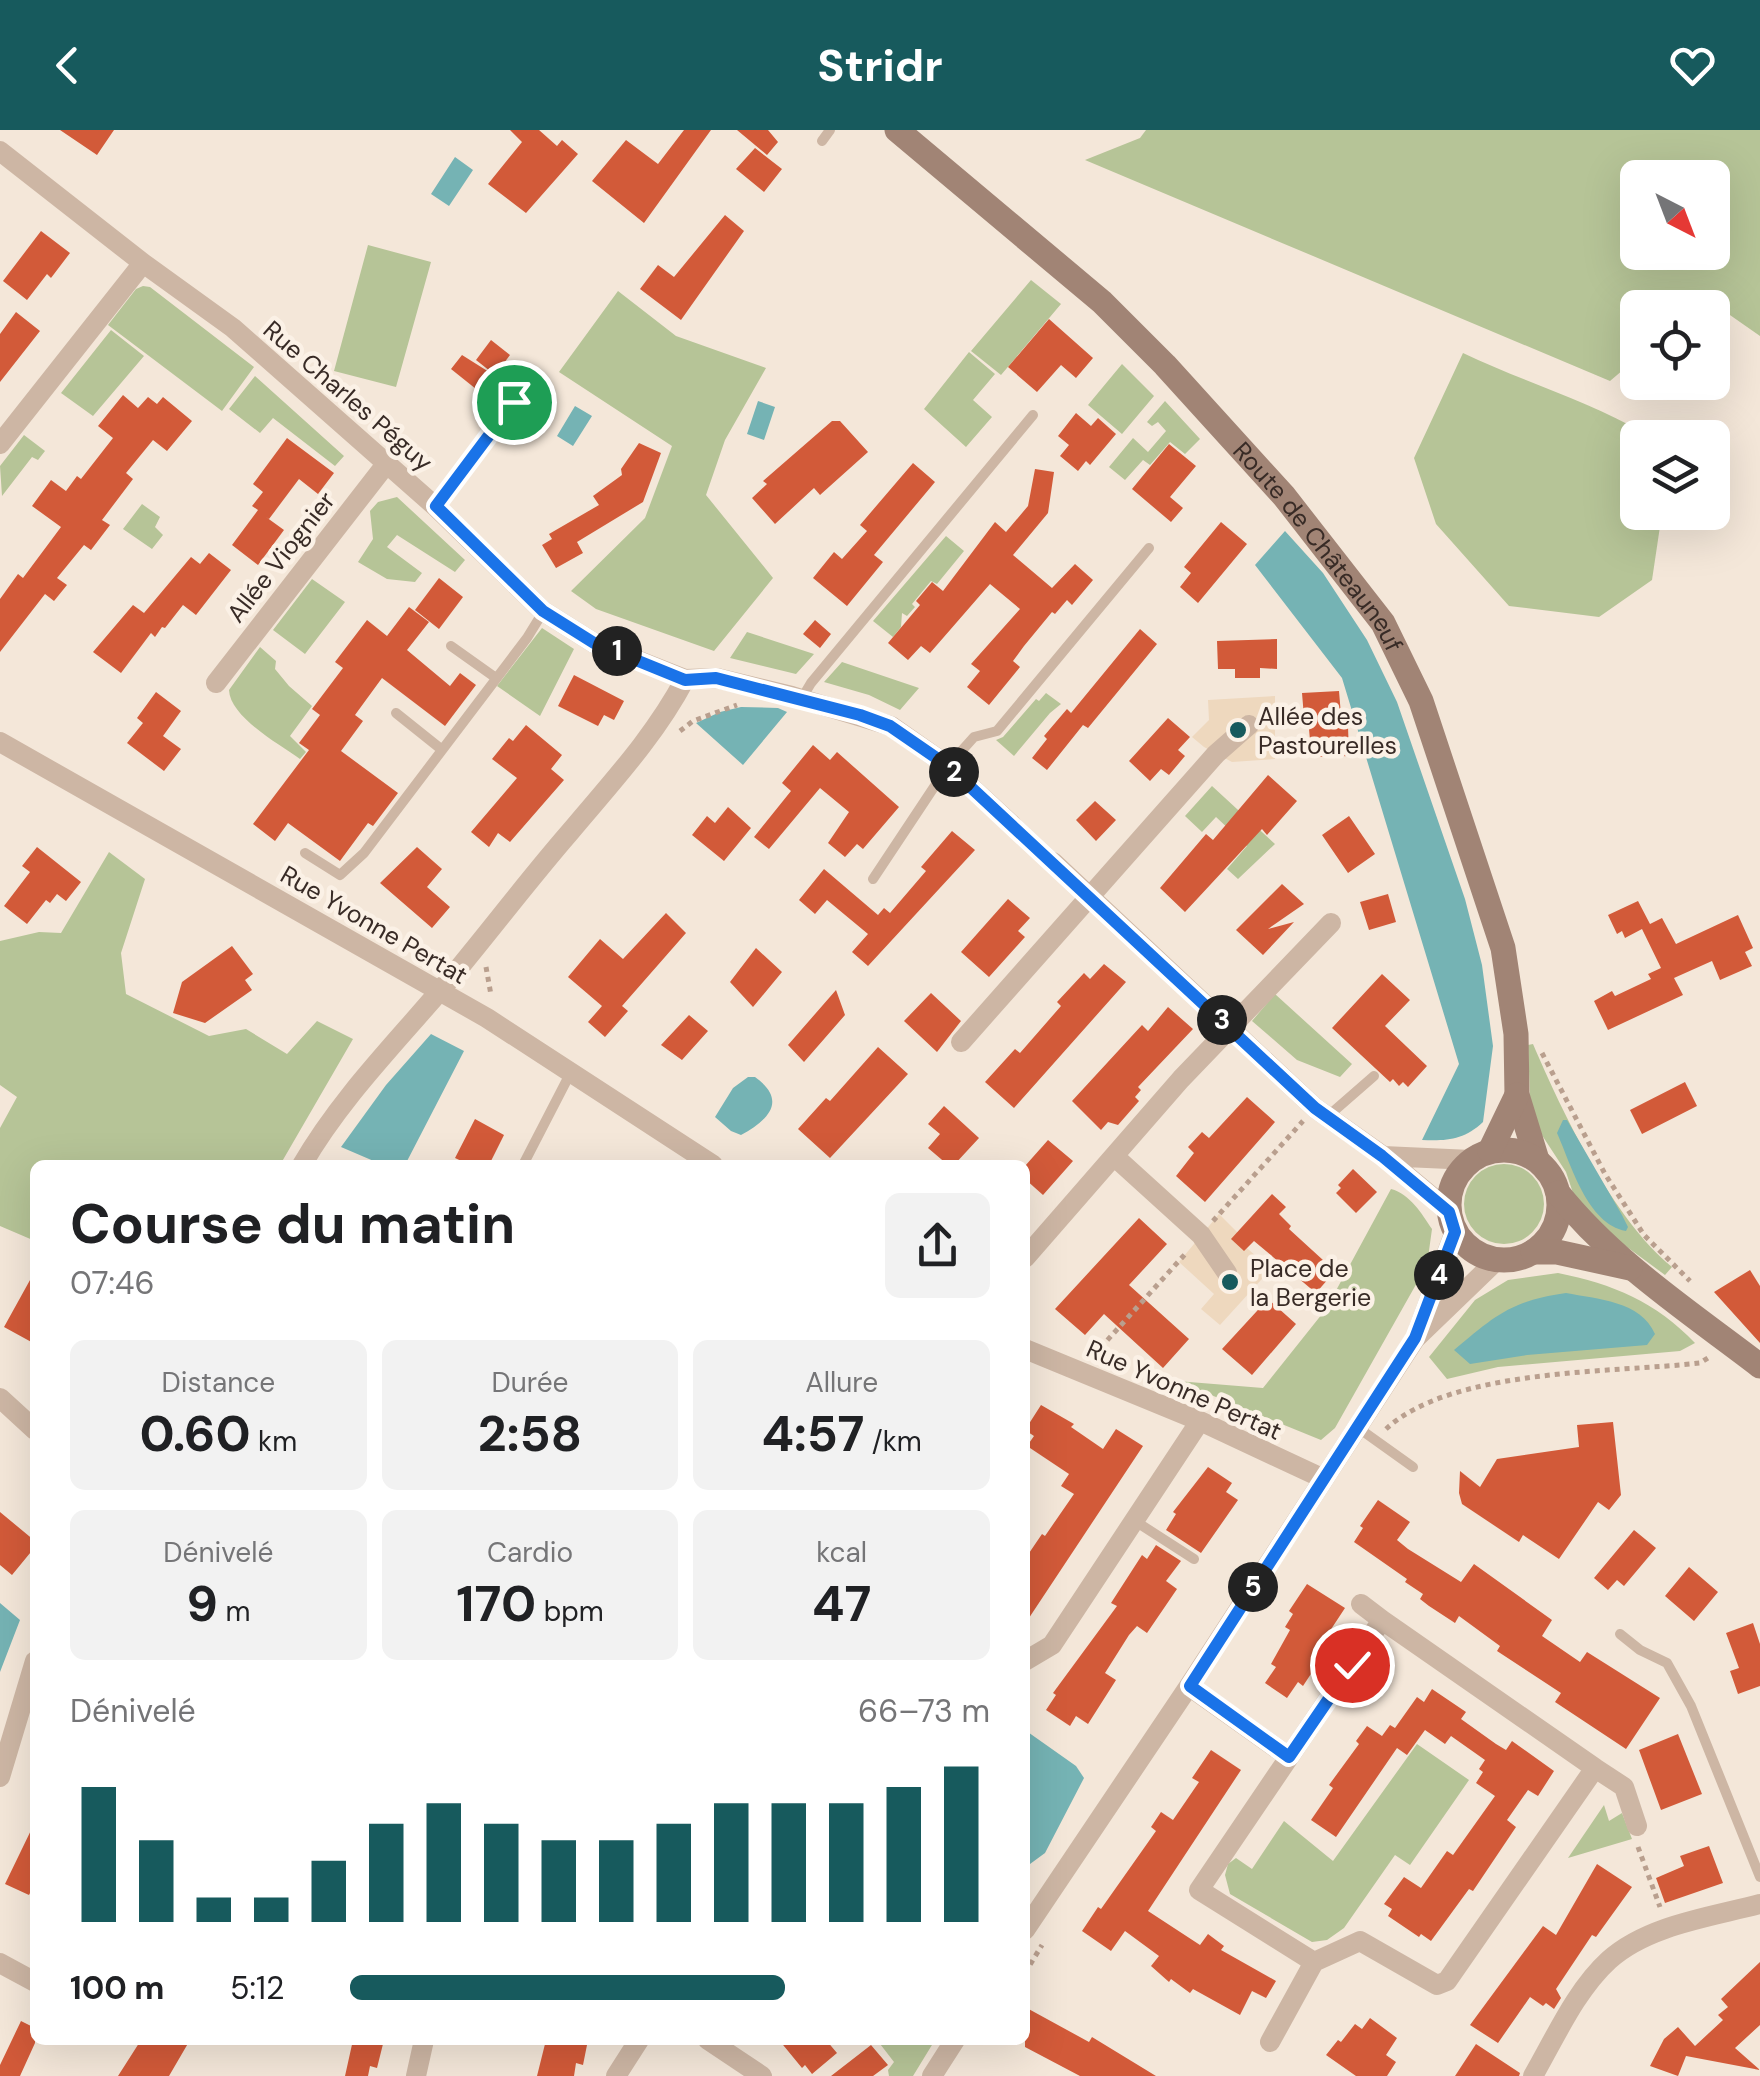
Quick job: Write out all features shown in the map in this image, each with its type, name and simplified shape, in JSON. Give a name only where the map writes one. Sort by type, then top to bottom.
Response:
[{"type":"main road","name":"Route de Châteauneuf","points":[[896,130],[1102,302],[1152,352],[1284,496],[1383,623],[1421,702],[1503,948],[1516,1034],[1517,1095],[1537,1160]]},
{"type":"main road","name":"Route de Châteauneuf","points":[[1481,1156],[1517,1095]]},
{"type":"main road","points":[[1522,1152],[1537,1160],[1554,1180],[1558,1194],[1557,1220],[1544,1244],[1510,1260],[1472,1251],[1452,1222],[1448,1200],[1456,1178],[1481,1156],[1522,1152]]},
{"type":"main road","points":[[1558,1194],[1635,1269],[1760,1366]]},
{"type":"main road","points":[[1533,1252],[1557,1252],[1635,1269]]},
{"type":"street","name":"Rue Charles Péguy","points":[[0,151],[233,328],[436,506],[543,611],[594,643],[685,680],[716,678],[802,698],[890,726],[948,766],[1012,825]]},
{"type":"street","points":[[0,444],[143,263]]},
{"type":"street","name":"Allée Viognier","points":[[216,683],[387,463]]},
{"type":"street","points":[[305,1160],[340,1106],[625,767],[668,711],[685,680]]},
{"type":"street","points":[[961,1042],[1216,754],[1248,726]]},
{"type":"street","name":"Rue Yvonne Pertat","points":[[0,742],[439,991],[572,1071],[706,1160]]},
{"type":"street","points":[[1052,862],[1321,1113],[1382,1156],[1452,1222],[1415,1338]]},
{"type":"street","points":[[1030,1252],[1229,1027],[1331,923]]},
{"type":"street","points":[[1382,1156],[1481,1156]]},
{"type":"street","points":[[1115,1158],[1201,1235],[1227,1273]]},
{"type":"street","points":[[1030,1923],[1190,1686],[1415,1338],[1497,1260]]},
{"type":"street","name":"Rue Yvonne Pertat","points":[[1030,1351],[1200,1420],[1322,1478]]},
{"type":"street","points":[[0,1398],[30,1425]]},
{"type":"street","points":[[1030,1657],[1052,1645],[1200,1420]]},
{"type":"street","points":[[1362,1604],[1624,1786],[1637,1826]]},
{"type":"street","points":[[1314,1962],[1199,1890],[1382,1620]]},
{"type":"street","points":[[0,1777],[30,1678]]},
{"type":"street","points":[[1190,1686],[1289,1757]]},
{"type":"street","points":[[1270,2042],[1314,1962],[1360,1942],[1437,1985],[1448,1981],[1595,1768]]},
{"type":"street","points":[[1533,2076],[1593,1978],[1612,1957],[1668,1928],[1760,1904]]},
{"type":"street","points":[[0,1963],[30,1979]]},
{"type":"street","points":[[416,2076],[423,2045]]},
{"type":"street","points":[[616,2076],[636,2045]]},
{"type":"street","points":[[716,2045],[762,2076]]},
{"type":"street","points":[[932,2076],[952,2045]]},
{"type":"lane","points":[[822,141],[830,130]]},
{"type":"lane","points":[[436,506],[514,402]]},
{"type":"lane","points":[[802,698],[1032,415]]},
{"type":"lane","points":[[873,878],[948,766],[974,737],[998,731],[1149,548]]},
{"type":"lane","points":[[305,853],[340,875],[364,854],[543,611]]},
{"type":"lane","points":[[451,646],[496,678]]},
{"type":"lane","points":[[396,713],[441,749]]},
{"type":"lane","points":[[526,1160],[572,1071]]},
{"type":"lane","points":[[1321,1113],[1374,1076]]},
{"type":"lane","points":[[1356,1426],[1413,1468]]},
{"type":"lane","points":[[1134,1520],[1194,1560]]},
{"type":"lane","points":[[1620,1634],[1640,1650],[1667,1663],[1691,1706],[1760,1877]]},
{"type":"path","points":[[1541,1050],[1606,1174],[1644,1235],[1692,1283]]},
{"type":"path","points":[[1082,1372],[1201,1235],[1321,1113]]},
{"type":"path","points":[[1374,1440],[1402,1414],[1453,1392],[1507,1382],[1700,1362],[1730,1343]]},
{"type":"path","points":[[1637,1826],[1633,1833],[1668,1928]]},
{"type":"green space","points":[[1146,130],[1760,130],[1760,336],[1730,315],[1730,290],[1620,290],[1620,372],[1610,381],[1085,160],[1140,138]]},
{"type":"green space","points":[[368,245],[431,262],[396,387],[334,371]]},
{"type":"green space","points":[[1031,280],[1061,304],[1001,375],[971,351]]},
{"type":"green space","points":[[150,287],[254,367],[222,411],[108,325],[136,289]]},
{"type":"green space","points":[[618,291],[676,336],[766,368],[725,440],[706,495],[773,578],[714,651],[596,609],[571,591],[645,518],[672,446],[559,372]]},
{"type":"green space","points":[[111,330],[144,356],[93,416],[61,393]]},
{"type":"green space","points":[[969,352],[995,374],[973,400],[992,417],[966,447],[924,409]]},
{"type":"green space","points":[[1463,353],[1620,421],[1620,530],[1659,530],[1652,580],[1599,617],[1509,606],[1436,524],[1414,458]]},
{"type":"green space","points":[[1122,364],[1154,396],[1122,434],[1088,405]]},
{"type":"green space","points":[[255,376],[344,456],[335,466],[273,418],[260,433],[229,409]]},
{"type":"green space","points":[[1165,401],[1200,439],[1185,454],[1170,442],[1150,465],[1143,460],[1125,480],[1109,467],[1133,438],[1148,452],[1166,431],[1158,422],[1152,426],[1147,422]]},
{"type":"green space","points":[[24,435],[45,451],[38,460],[32,457],[2,496],[0,466]]},
{"type":"green space","points":[[397,497],[465,560],[455,572],[397,535],[387,547],[422,573],[415,582],[387,579],[358,562],[373,539],[370,511],[378,502]]},
{"type":"green space","points":[[142,504],[160,517],[155,527],[163,535],[152,549],[123,529]]},
{"type":"green space","points":[[946,536],[964,551],[937,584],[931,581],[907,616],[902,613],[901,627],[893,637],[873,621]]},
{"type":"green space","points":[[312,579],[345,602],[305,654],[273,630]]},
{"type":"green space","points":[[542,628],[574,649],[540,716],[497,686]]},
{"type":"green space","points":[[747,632],[814,654],[796,674],[730,658]]},
{"type":"green space","points":[[260,647],[276,661],[275,669],[289,686],[312,706],[290,736],[306,752],[300,759],[246,720],[231,700],[229,690]]},
{"type":"green space","points":[[842,662],[919,688],[900,710],[869,695],[824,682]]},
{"type":"green space","points":[[1046,693],[1061,704],[1014,756],[996,740]]},
{"type":"green space","points":[[1212,786],[1275,844],[1238,879],[1227,869],[1247,846],[1216,817],[1202,832],[1185,816]]},
{"type":"green space","points":[[109,852],[145,879],[121,953],[126,994],[209,1036],[246,1029],[287,1054],[317,1021],[353,1039],[283,1160],[30,1160],[30,1239],[0,1226],[0,1128],[17,1097],[0,1085],[0,941],[39,932],[61,933]]},
{"type":"green space","points":[[1275,994],[1352,1064],[1340,1077],[1297,1060],[1252,1021]]},
{"type":"green space","points":[[1533,1044],[1559,1102],[1610,1194],[1650,1247],[1672,1267],[1665,1275],[1585,1216],[1577,1205],[1566,1172],[1536,1126],[1530,1097],[1528,1045]]},
{"type":"green space","points":[[1504,1164],[1519,1167],[1532,1176],[1541,1189],[1541,1219],[1532,1232],[1519,1241],[1504,1244],[1489,1241],[1476,1232],[1467,1219],[1464,1204],[1467,1189],[1476,1176],[1489,1167]]},
{"type":"green space","points":[[1391,1189],[1410,1200],[1432,1229],[1427,1265],[1335,1428],[1321,1440],[1177,1381],[1263,1388],[1326,1309]]},
{"type":"green space","points":[[1558,1273],[1632,1297],[1665,1316],[1695,1343],[1680,1351],[1498,1367],[1447,1379],[1429,1357],[1475,1300],[1508,1280]]},
{"type":"green space","points":[[1417,1744],[1469,1780],[1410,1865],[1395,1855],[1344,1928],[1327,1940],[1312,1942],[1230,1894],[1225,1875],[1228,1864],[1236,1858],[1252,1869],[1284,1821],[1333,1861]]},
{"type":"green space","points":[[1604,1805],[1609,1821],[1622,1813],[1632,1839],[1568,1858]]},
{"type":"green space","points":[[881,2045],[932,2045],[913,2076],[889,2076],[894,2062]]},
{"type":"shaded area","name":"Allée des Pastourelles","points":[[1275,696],[1275,759],[1232,762],[1192,737],[1209,720],[1208,700]]},
{"type":"shaded area","name":"Place de la Bergerie","points":[[1219,1214],[1244,1239],[1241,1243],[1271,1269],[1220,1325],[1201,1309],[1214,1294],[1179,1262]]},
{"type":"water","points":[[455,157],[473,170],[449,206],[431,194]]},
{"type":"water","points":[[758,401],[775,407],[764,440],[747,434]]},
{"type":"water","points":[[575,406],[592,416],[573,446],[557,436]]},
{"type":"water","points":[[1285,531],[1323,573],[1367,640],[1397,702],[1465,899],[1482,965],[1493,1046],[1483,1122],[1455,1138],[1422,1140],[1459,1064],[1342,678],[1255,565]]},
{"type":"water","points":[[741,707],[778,708],[787,712],[743,765],[696,723]]},
{"type":"water","points":[[431,1034],[464,1051],[408,1160],[371,1160],[341,1147],[386,1085]]},
{"type":"water","points":[[748,1077],[765,1085],[772,1101],[767,1116],[741,1135],[715,1117],[733,1088]]},
{"type":"water","points":[[1563,1120],[1567,1120],[1622,1215],[1626,1231],[1601,1217],[1582,1191],[1557,1133]]},
{"type":"water","points":[[1566,1293],[1629,1308],[1655,1334],[1647,1345],[1470,1364],[1454,1350],[1505,1311],[1531,1300]]},
{"type":"water","points":[[0,1603],[20,1620],[0,1672]]},
{"type":"water","points":[[1030,1734],[1076,1766],[1084,1778],[1045,1853],[1030,1864]]},
{"type":"building","points":[[60,130],[114,130],[97,155]]},
{"type":"building","points":[[510,130],[539,130],[557,146],[562,140],[578,154],[526,213],[488,184],[522,142]]},
{"type":"building","points":[[684,130],[711,130],[644,223],[592,181],[626,140],[658,164]]},
{"type":"building","points":[[737,130],[768,130],[778,142],[767,155]]},
{"type":"building","points":[[755,148],[782,169],[764,192],[736,169]]},
{"type":"building","points":[[725,215],[744,231],[681,320],[640,289],[658,265],[674,277]]},
{"type":"building","points":[[41,231],[70,253],[27,300],[3,281]]},
{"type":"building","points":[[16,312],[40,331],[0,382],[0,334]]},
{"type":"building","points":[[1049,319],[1093,358],[1076,378],[1061,365],[1037,392],[1008,367]]},
{"type":"building","points":[[491,340],[510,355],[495,375],[476,360]]},
{"type":"building","points":[[462,355],[489,372],[476,389],[451,369]]},
{"type":"building","points":[[123,395],[138,408],[148,397],[157,404],[163,397],[192,421],[167,451],[153,440],[126,473],[133,479],[102,520],[110,525],[91,550],[84,545],[57,578],[67,585],[54,601],[45,594],[0,652],[0,599],[18,574],[23,578],[61,527],[32,506],[51,480],[66,491],[77,476],[81,479],[113,438],[98,426]]},
{"type":"building","points":[[1076,413],[1091,426],[1098,418],[1116,434],[1090,465],[1086,461],[1078,471],[1060,456],[1069,445],[1058,436]]},
{"type":"building","points":[[832,421],[840,421],[868,452],[820,495],[814,488],[775,524],[752,498],[767,484],[763,481]]},
{"type":"building","points":[[287,438],[334,473],[318,494],[299,479],[269,519],[266,517],[284,530],[258,565],[232,545],[258,510],[252,506],[263,492],[253,484]]},
{"type":"building","points":[[639,443],[661,453],[643,502],[577,542],[583,553],[556,568],[542,545],[552,539],[549,534],[599,505],[593,496],[622,475],[621,469]]},
{"type":"building","points":[[1169,444],[1196,466],[1170,497],[1183,508],[1171,522],[1132,489]]},
{"type":"building","points":[[913,463],[935,482],[874,555],[883,562],[847,606],[813,578],[834,552],[842,559],[867,531],[860,525]]},
{"type":"building","points":[[1035,469],[1054,472],[1048,513],[1013,555],[1052,588],[1075,564],[1093,580],[1072,605],[1067,600],[1055,614],[1052,612],[1013,661],[1020,667],[989,705],[967,687],[980,671],[971,664],[1020,609],[990,584],[930,653],[921,646],[908,660],[888,643],[920,605],[916,601],[932,582],[943,591],[995,522],[1006,532],[1028,506]]},
{"type":"building","points":[[1221,522],[1247,544],[1198,603],[1180,587],[1191,573],[1184,567]]},
{"type":"building","points":[[209,553],[231,570],[196,615],[183,605],[155,637],[151,633],[121,673],[93,652],[133,605],[144,613],[191,557],[200,564]]},
{"type":"building","points":[[439,578],[463,597],[439,629],[415,610]]},
{"type":"building","points":[[409,607],[429,622],[407,650],[450,686],[460,673],[476,685],[445,726],[382,678],[355,715],[363,721],[341,751],[398,793],[373,826],[368,823],[340,861],[288,823],[275,841],[253,824],[309,750],[299,743],[320,715],[312,709],[343,668],[335,662],[367,620],[387,636]]},
{"type":"building","points":[[815,620],[831,634],[820,648],[803,634]]},
{"type":"building","points":[[1140,629],[1157,644],[1088,728],[1083,725],[1047,770],[1032,758],[1047,739],[1044,736],[1067,709],[1071,713]]},
{"type":"building","points":[[1277,639],[1277,669],[1260,668],[1260,678],[1235,678],[1235,669],[1218,669],[1217,641]]},
{"type":"building","points":[[574,675],[624,701],[614,720],[604,715],[598,726],[558,706]]},
{"type":"building","points":[[1339,691],[1342,727],[1348,726],[1349,756],[1320,757],[1320,740],[1310,740],[1309,729],[1305,729],[1302,693]]},
{"type":"building","points":[[156,692],[181,711],[163,736],[181,749],[164,771],[127,743],[143,723],[137,718]]},
{"type":"building","points":[[1168,718],[1190,737],[1178,750],[1185,756],[1169,775],[1161,769],[1150,781],[1129,761]]},
{"type":"building","points":[[526,725],[562,755],[551,769],[564,780],[510,842],[498,833],[489,847],[471,832],[517,778],[492,759]]},
{"type":"building","points":[[813,745],[830,760],[837,752],[899,807],[863,849],[857,844],[845,857],[828,843],[849,812],[820,788],[769,849],[754,837],[791,791],[782,783]]},
{"type":"building","points":[[1268,775],[1297,801],[1267,835],[1262,829],[1185,912],[1160,888],[1206,834],[1213,840]]},
{"type":"building","points":[[1095,801],[1116,820],[1096,841],[1076,820]]},
{"type":"building","points":[[728,807],[751,828],[724,861],[692,835],[707,816],[715,823]]},
{"type":"building","points":[[1349,816],[1375,854],[1348,873],[1322,835]]},
{"type":"building","points":[[952,831],[975,850],[868,966],[852,952],[868,934],[827,900],[815,914],[799,900],[824,869],[878,915],[884,908],[890,913],[926,871],[921,867]]},
{"type":"building","points":[[37,847],[81,882],[66,901],[57,894],[50,903],[46,900],[27,924],[4,906],[30,872],[22,866]]},
{"type":"building","points":[[417,847],[442,869],[427,887],[450,907],[432,928],[380,883]]},
{"type":"building","points":[[1282,884],[1304,904],[1268,929],[1294,922],[1263,955],[1236,930]]},
{"type":"building","points":[[1388,894],[1396,922],[1369,930],[1360,902]]},
{"type":"building","points":[[1008,899],[1030,918],[1018,931],[1025,937],[989,977],[961,952]]},
{"type":"building","points":[[1638,901],[1650,924],[1662,918],[1676,944],[1738,915],[1753,948],[1745,952],[1752,966],[1720,980],[1712,961],[1674,978],[1683,995],[1608,1030],[1594,1001],[1651,979],[1648,974],[1661,968],[1642,929],[1625,938],[1622,931],[1617,934],[1608,915]]},
{"type":"building","points":[[666,913],[686,933],[622,1006],[628,1011],[605,1037],[588,1022],[602,1006],[568,977],[600,939],[623,959]]},
{"type":"building","points":[[232,946],[253,974],[245,980],[252,990],[205,1023],[173,1013],[182,982]]},
{"type":"building","points":[[756,948],[782,972],[753,1007],[730,982]]},
{"type":"building","points":[[1104,964],[1126,982],[1014,1108],[985,1082],[1015,1049],[1020,1053],[1084,973],[1090,979]]},
{"type":"building","points":[[1382,974],[1410,1000],[1385,1026],[1427,1066],[1408,1087],[1403,1082],[1399,1086],[1393,1079],[1390,1082],[1332,1028]]},
{"type":"building","points":[[836,990],[845,1015],[804,1062],[788,1045]]},
{"type":"building","points":[[931,993],[961,1021],[937,1052],[904,1021]]},
{"type":"building","points":[[1168,1007],[1193,1029],[1138,1087],[1141,1090],[1135,1097],[1139,1101],[1118,1125],[1108,1122],[1101,1130],[1072,1101],[1142,1025],[1148,1031]]},
{"type":"building","points":[[689,1015],[708,1031],[682,1060],[661,1045]]},
{"type":"building","points":[[878,1047],[908,1074],[830,1158],[798,1129],[826,1098],[830,1101]]},
{"type":"building","points":[[1685,1082],[1697,1106],[1642,1134],[1630,1110]]},
{"type":"building","points":[[1247,1097],[1275,1122],[1205,1202],[1176,1176],[1194,1153],[1188,1147],[1202,1132],[1209,1138]]},
{"type":"building","points":[[944,1106],[979,1138],[959,1160],[942,1160],[928,1148],[940,1134],[928,1124]]},
{"type":"building","points":[[475,1119],[504,1135],[492,1160],[455,1158]]},
{"type":"building","points":[[1048,1140],[1073,1161],[1043,1195],[1030,1183],[1030,1160]]},
{"type":"building","points":[[1353,1169],[1377,1192],[1356,1213],[1336,1193]]},
{"type":"building","points":[[1272,1194],[1286,1207],[1279,1214],[1291,1226],[1289,1229],[1335,1271],[1316,1293],[1254,1241],[1244,1251],[1231,1239]]},
{"type":"building","points":[[1139,1218],[1167,1244],[1129,1285],[1189,1339],[1163,1368],[1104,1314],[1085,1335],[1055,1309]]},
{"type":"building","points":[[1750,1270],[1760,1286],[1760,1343],[1714,1292]]},
{"type":"building","points":[[30,1280],[30,1341],[4,1327]]},
{"type":"building","points":[[1268,1299],[1296,1324],[1252,1375],[1222,1349]]},
{"type":"building","points":[[1041,1405],[1074,1424],[1071,1427],[1103,1449],[1116,1429],[1143,1446],[1030,1616],[1030,1552],[1074,1494],[1061,1486],[1069,1474],[1030,1448],[1034,1436],[1030,1433],[1030,1422]]},
{"type":"building","points":[[1613,1422],[1621,1495],[1609,1510],[1598,1502],[1559,1559],[1523,1535],[1519,1542],[1462,1504],[1460,1471],[1480,1487],[1497,1459],[1579,1447],[1577,1425]]},
{"type":"building","points":[[1208,1467],[1232,1483],[1226,1492],[1238,1500],[1201,1553],[1166,1530],[1176,1514],[1173,1512]]},
{"type":"building","points":[[1378,1500],[1410,1522],[1397,1540],[1408,1549],[1461,1582],[1474,1564],[1552,1620],[1542,1636],[1580,1662],[1587,1652],[1660,1698],[1626,1749],[1555,1702],[1561,1693],[1497,1651],[1500,1646],[1459,1616],[1455,1623],[1429,1606],[1420,1599],[1423,1594],[1405,1582],[1407,1579],[1354,1542]]},
{"type":"building","points":[[0,1512],[30,1537],[30,1553],[12,1575],[0,1565]]},
{"type":"building","points":[[1634,1530],[1656,1548],[1624,1586],[1617,1580],[1608,1590],[1594,1578]]},
{"type":"building","points":[[1156,1545],[1181,1561],[1166,1581],[1177,1589],[1147,1633],[1137,1626],[1129,1635],[1105,1673],[1116,1680],[1088,1724],[1076,1716],[1070,1726],[1046,1710],[1056,1695],[1053,1693],[1117,1606],[1111,1603],[1142,1555],[1147,1559]]},
{"type":"building","points":[[1689,1567],[1718,1592],[1694,1621],[1665,1596]]},
{"type":"building","points":[[1307,1584],[1345,1608],[1318,1649],[1324,1654],[1303,1686],[1298,1682],[1287,1698],[1265,1683],[1276,1667],[1271,1664],[1290,1630],[1285,1627],[1293,1614],[1289,1611]]},
{"type":"building","points":[[1753,1623],[1760,1644],[1760,1686],[1738,1694],[1730,1671],[1739,1668],[1726,1633]]},
{"type":"building","points":[[1432,1689],[1466,1712],[1461,1719],[1496,1744],[1506,1750],[1512,1741],[1554,1771],[1538,1796],[1528,1790],[1507,1820],[1516,1827],[1473,1891],[1469,1889],[1431,1941],[1388,1916],[1392,1909],[1384,1904],[1404,1877],[1421,1888],[1447,1851],[1453,1855],[1495,1796],[1476,1783],[1485,1760],[1451,1736],[1445,1744],[1425,1730],[1407,1755],[1397,1748],[1336,1837],[1311,1820],[1367,1726],[1382,1736],[1390,1725],[1395,1728],[1417,1697],[1424,1702]]},
{"type":"building","points":[[1678,1734],[1702,1794],[1661,1810],[1639,1750]]},
{"type":"building","points":[[1211,1750],[1241,1770],[1148,1911],[1200,1945],[1208,1934],[1224,1946],[1221,1950],[1276,1981],[1266,1998],[1252,1991],[1240,2015],[1193,1989],[1190,1993],[1171,1979],[1169,1982],[1151,1966],[1159,1956],[1125,1931],[1111,1951],[1082,1931],[1156,1831],[1151,1827],[1161,1812],[1173,1820],[1199,1782],[1192,1778]]},
{"type":"building","points":[[30,1832],[30,1893],[5,1884]]},
{"type":"building","points":[[1709,1846],[1723,1883],[1665,1903],[1656,1878],[1684,1866],[1680,1856]]},
{"type":"building","points":[[1597,1864],[1632,1887],[1596,1937],[1592,1935],[1556,1989],[1561,1998],[1554,2009],[1530,1997],[1498,2043],[1470,2025],[1543,1926],[1556,1935]]},
{"type":"building","points":[[1760,1962],[1760,2025],[1735,2048],[1760,2070],[1686,2056],[1678,2076],[1650,2066],[1664,2039],[1678,2027],[1695,2046],[1723,2020],[1718,2015],[1728,2007],[1721,1999]]},
{"type":"building","points":[[1030,2010],[1089,2042],[1092,2037],[1156,2076],[1080,2076],[1025,2047],[1030,2045]]},
{"type":"building","points":[[1370,2018],[1397,2038],[1386,2055],[1396,2062],[1387,2076],[1356,2076],[1326,2055],[1355,2024],[1362,2029]]},
{"type":"building","points":[[21,2021],[30,2026],[30,2045],[34,2045],[20,2076],[0,2076],[0,2065]]},
{"type":"building","points":[[1476,2044],[1520,2073],[1519,2076],[1455,2076]]},
{"type":"building","points":[[138,2045],[187,2045],[169,2076],[118,2076]]},
{"type":"building","points":[[352,2045],[383,2045],[377,2068],[370,2066],[368,2076],[345,2076]]},
{"type":"building","points":[[545,2045],[587,2045],[583,2065],[576,2063],[574,2076],[537,2076]]},
{"type":"building","points":[[783,2045],[830,2045],[837,2053],[812,2074],[805,2065],[802,2068]]},
{"type":"building","points":[[871,2045],[888,2065],[873,2076],[831,2076]]},
{"type":"place","name":"Allée des Pastourelles","points":[[1238,730]]},
{"type":"place","name":"Place de la Bergerie","points":[[1230,1282]]},
{"type":"route","points":[[514,402],[436,506],[543,611],[594,643],[685,680],[716,678],[890,726],[948,766],[1326,1118],[1382,1156],[1449,1212],[1455,1232],[1415,1338],[1190,1686],[1289,1757],[1352,1665]]}]
